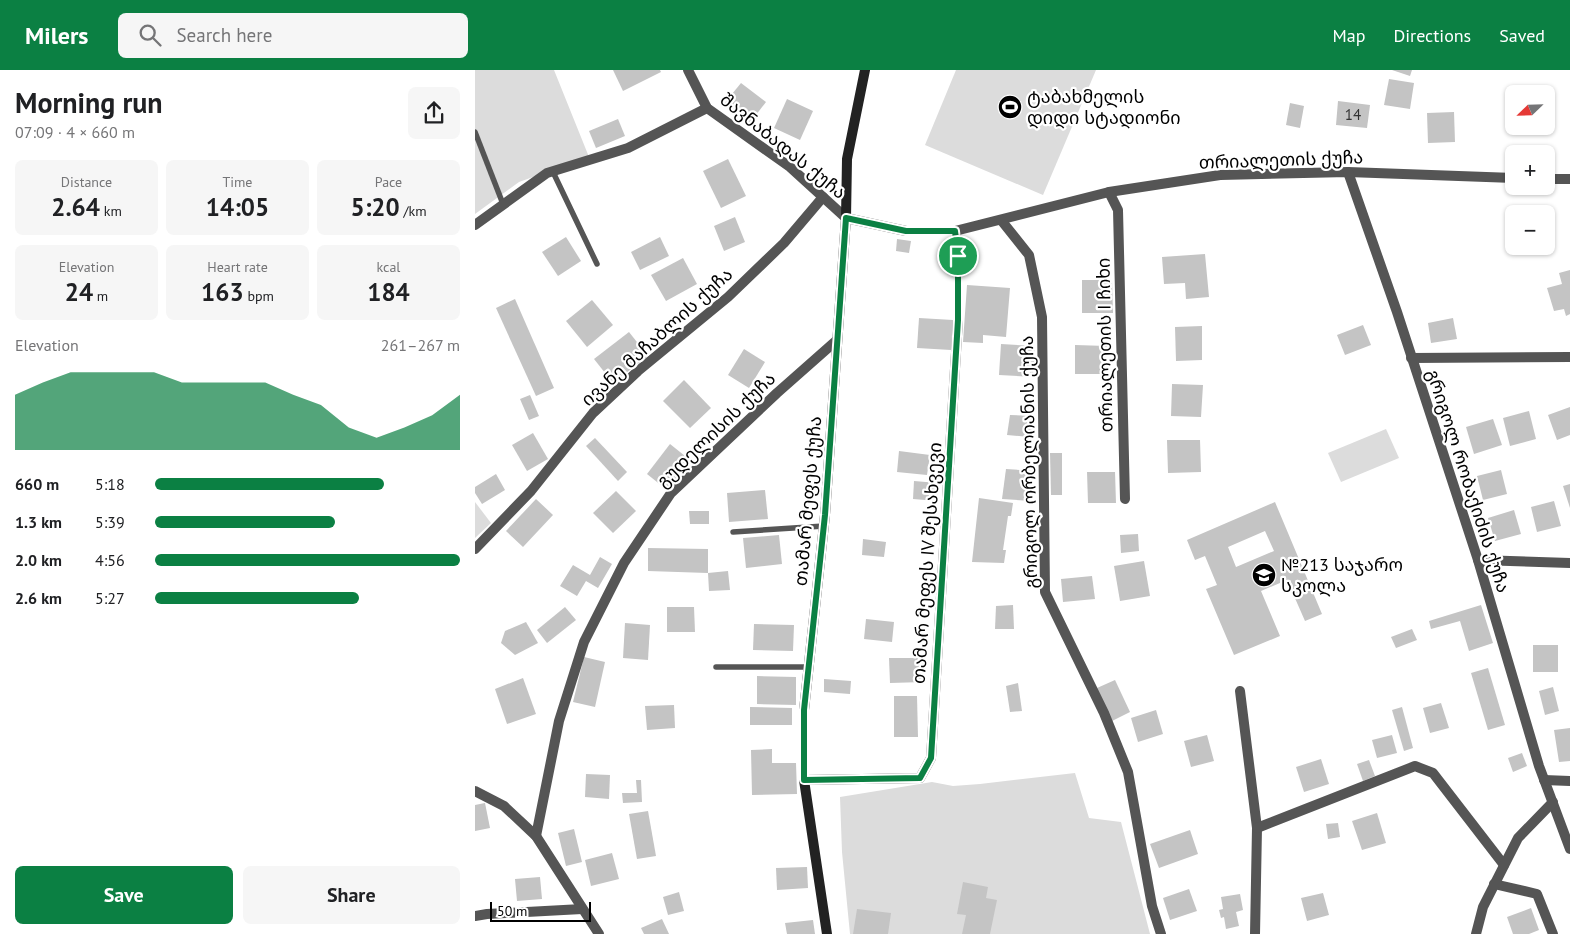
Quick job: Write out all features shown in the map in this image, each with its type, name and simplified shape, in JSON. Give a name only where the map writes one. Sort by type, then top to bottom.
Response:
[{"type":"street","name":"შავნაბადას ქუჩა","points":[[688,70],[707,108],[790,167],[846,218]]},
{"type":"street","name":"თამარ მეფეს ქუჩა","points":[[827,934],[804,780],[804,710],[823,526],[846,218],[847,159],[865,70]]},
{"type":"street","points":[[475,225],[547,174],[628,148],[707,108]]},
{"type":"street","name":"თრიალეთის ქუჩა","points":[[846,218],[906,231],[955,231],[1109,192],[1220,175],[1348,172],[1505,178]]},
{"type":"street","name":"გრიგოლ რობაქიძის ქუჩა","points":[[1348,172],[1397,312],[1478,560],[1544,780],[1570,849]]},
{"type":"street","points":[[1555,179],[1570,179]]},
{"type":"street","name":"თრიალეთის I ჩიხი","points":[[1109,192],[1118,210],[1125,499]]},
{"type":"street","name":"ივანე მაჩაბლის ქუჩა","points":[[475,550],[531,491],[593,413],[638,371],[728,297],[784,243],[823,197]]},
{"type":"street","name":"გრიგოლ ორბელიანის ქუჩა","points":[[1001,220],[1029,255],[1042,317],[1045,592],[1104,713],[1128,772],[1152,906],[1161,934]]},
{"type":"street","name":"თამარ მეფეს IV შესახვევი","points":[[804,780],[920,778],[931,758],[958,320],[958,256],[955,231]]},
{"type":"street","name":"გუდელისის ქუჩა","points":[[536,836],[559,721],[584,642],[624,564],[671,493],[777,393],[837,340]]},
{"type":"street","points":[[1411,358],[1570,357]]},
{"type":"street","points":[[1478,560],[1570,564]]},
{"type":"street","points":[[1241,691],[1257,828],[1255,934]]},
{"type":"street","points":[[1257,828],[1415,766],[1433,774],[1504,865]]},
{"type":"street","points":[[1544,780],[1570,781]]},
{"type":"street","points":[[475,790],[504,806],[536,836],[599,934]]},
{"type":"street","points":[[1476,934],[1483,907],[1518,838],[1553,802]]},
{"type":"street","points":[[1494,884],[1537,894],[1553,934]]},
{"type":"street","points":[[475,916],[582,909]]},
{"type":"lane","points":[[475,132],[503,204]]},
{"type":"lane","points":[[553,172],[597,264]]},
{"type":"lane","points":[[733,532],[823,526]]},
{"type":"lane","points":[[716,667],[809,667]]},
{"type":"shaded area","points":[[475,70],[554,70],[589,157],[519,182],[475,214]]},
{"type":"shaded area","name":"ტაბახმელის დიდი სტადიონი","points":[[956,70],[1096,70],[1043,195],[925,145]]},
{"type":"shaded area","points":[[1386,429],[1399,458],[1341,482],[1328,453]]},
{"type":"shaded area","points":[[475,502],[491,523],[475,538]]},
{"type":"shaded area","points":[[1075,773],[1089,818],[1121,822],[1150,934],[850,934],[842,852],[840,797],[932,782],[953,786]]},
{"type":"building","points":[[613,70],[660,70],[661,72],[623,91]]},
{"type":"building","points":[[1392,70],[1412,70],[1410,76]]},
{"type":"building","points":[[1389,79],[1414,83],[1410,109],[1384,105]]},
{"type":"building","points":[[741,83],[766,102],[749,124],[723,105]]},
{"type":"building","points":[[787,99],[813,111],[800,140],[774,128]]},
{"type":"building","points":[[1338,101],[1370,105],[1367,128],[1336,125]]},
{"type":"building","points":[[1290,103],[1304,106],[1300,128],[1286,125]]},
{"type":"building","points":[[1454,112],[1455,142],[1428,143],[1427,113]]},
{"type":"building","points":[[618,119],[625,136],[596,148],[589,131]]},
{"type":"building","points":[[728,159],[746,196],[721,208],[703,171]]},
{"type":"building","points":[[735,217],[745,242],[724,251],[714,226]]},
{"type":"building","points":[[566,237],[581,261],[558,276],[542,252]]},
{"type":"building","points":[[660,237],[669,256],[640,270],[631,252]]},
{"type":"building","points":[[897,239],[911,241],[909,253],[896,251]]},
{"type":"building","points":[[1205,254],[1209,297],[1186,299],[1185,283],[1164,284],[1162,257]]},
{"type":"building","points":[[683,258],[697,284],[666,301],[651,275]]},
{"type":"building","points":[[1570,270],[1570,314],[1566,316],[1564,309],[1554,311],[1547,288],[1562,284],[1559,273]]},
{"type":"building","points":[[1082,280],[1112,280],[1113,313],[1082,313]]},
{"type":"building","points":[[967,285],[1010,288],[1006,337],[983,335],[983,343],[963,342]]},
{"type":"building","points":[[515,299],[554,388],[536,396],[496,308]]},
{"type":"building","points":[[592,300],[613,325],[587,347],[566,321]]},
{"type":"building","points":[[919,318],[953,320],[951,350],[917,348]]},
{"type":"building","points":[[1453,318],[1457,339],[1431,343],[1428,323]]},
{"type":"building","points":[[1363,325],[1371,345],[1345,355],[1337,335]]},
{"type":"building","points":[[1202,326],[1202,360],[1176,361],[1175,327]]},
{"type":"building","points":[[629,332],[648,356],[613,383],[594,359]]},
{"type":"building","points":[[1001,344],[1035,346],[1033,377],[999,375]]},
{"type":"building","points":[[1075,345],[1107,346],[1107,374],[1075,374]]},
{"type":"building","points":[[744,349],[765,362],[749,388],[728,375]]},
{"type":"building","points":[[684,380],[711,408],[690,428],[663,401]]},
{"type":"building","points":[[1172,384],[1203,385],[1201,417],[1171,416]]},
{"type":"building","points":[[530,395],[539,416],[529,420],[520,399]]},
{"type":"building","points":[[1570,407],[1570,435],[1557,440],[1548,415]]},
{"type":"building","points":[[1529,411],[1536,439],[1510,446],[1503,418]]},
{"type":"building","points":[[1010,415],[1033,416],[1031,437],[1007,435]]},
{"type":"building","points":[[1493,419],[1502,445],[1474,454],[1466,427]]},
{"type":"building","points":[[533,433],[548,459],[527,471],[512,445]]},
{"type":"building","points":[[595,438],[627,472],[618,481],[586,446]]},
{"type":"building","points":[[1167,440],[1200,440],[1201,472],[1168,473]]},
{"type":"building","points":[[670,444],[690,460],[667,490],[647,474]]},
{"type":"building","points":[[899,451],[930,455],[927,475],[897,472]]},
{"type":"building","points":[[1050,453],[1062,453],[1062,495],[1051,495]]},
{"type":"building","points":[[1006,469],[1035,471],[1031,501],[1002,499]]},
{"type":"building","points":[[1501,470],[1507,494],[1483,500],[1477,476]]},
{"type":"building","points":[[1087,472],[1115,472],[1116,503],[1088,503]]},
{"type":"building","points":[[496,474],[505,490],[482,504],[475,493],[475,487]]},
{"type":"building","points":[[914,481],[938,483],[937,501],[913,499]]},
{"type":"building","points":[[1570,484],[1570,508],[1563,486]]},
{"type":"building","points":[[765,490],[768,519],[729,522],[727,493]]},
{"type":"building","points":[[616,491],[636,511],[613,533],[593,513]]},
{"type":"building","points":[[979,498],[1013,503],[1011,516],[1008,516],[1003,550],[1006,550],[1004,563],[972,562]]},
{"type":"building","points":[[536,499],[553,515],[523,547],[506,531]]},
{"type":"building","points":[[1554,501],[1561,526],[1537,532],[1531,507]]},
{"type":"building","points":[[1275,502],[1322,614],[1305,621],[1287,580],[1261,591],[1280,636],[1234,655],[1206,589],[1217,585],[1205,556],[1195,560],[1187,540]],"holes":[[[1265,531],[1274,551],[1236,567],[1228,547]]]},
{"type":"building","points":[[1514,510],[1521,534],[1495,541],[1488,518]]},
{"type":"building","points":[[689,511],[709,511],[709,524],[690,524]]},
{"type":"building","points":[[1138,534],[1139,551],[1121,553],[1120,535]]},
{"type":"building","points":[[779,535],[782,564],[746,568],[743,538]]},
{"type":"building","points":[[863,539],[886,542],[884,557],[862,555]]},
{"type":"building","points":[[648,548],[708,549],[708,573],[648,571]]},
{"type":"building","points":[[600,557],[612,564],[598,588],[586,581],[577,596],[560,586],[573,565],[590,575]]},
{"type":"building","points":[[1144,561],[1150,596],[1120,601],[1114,566]]},
{"type":"building","points":[[728,571],[730,590],[709,591],[708,573]]},
{"type":"building","points":[[1092,576],[1095,599],[1063,602],[1061,579]]},
{"type":"building","points":[[1013,605],[1014,629],[995,629],[996,606]]},
{"type":"building","points":[[1481,605],[1493,643],[1469,651],[1460,621],[1431,629],[1429,621]]},
{"type":"building","points":[[565,607],[576,620],[547,643],[537,630]]},
{"type":"building","points":[[667,607],[694,607],[695,632],[667,632]]},
{"type":"building","points":[[866,619],[894,622],[892,642],[864,639]]},
{"type":"building","points":[[526,622],[538,643],[515,655],[501,643],[505,631]]},
{"type":"building","points":[[625,623],[650,625],[648,660],[623,658]]},
{"type":"building","points":[[754,624],[794,625],[793,651],[753,650]]},
{"type":"building","points":[[1412,629],[1417,640],[1396,648],[1391,637]]},
{"type":"building","points":[[1533,645],[1558,645],[1558,672],[1533,672]]},
{"type":"building","points":[[584,657],[605,662],[595,707],[573,702]]},
{"type":"building","points":[[889,658],[924,658],[924,682],[890,683]]},
{"type":"building","points":[[1488,668],[1505,725],[1488,730],[1471,673]]},
{"type":"building","points":[[757,676],[796,677],[796,705],[757,704]]},
{"type":"building","points":[[523,678],[536,714],[507,724],[495,689]]},
{"type":"building","points":[[824,679],[851,681],[850,694],[824,692]]},
{"type":"building","points":[[1115,680],[1130,712],[1112,721],[1097,688]]},
{"type":"building","points":[[1018,683],[1022,711],[1010,712],[1006,686]]},
{"type":"building","points":[[1553,687],[1559,711],[1545,715],[1539,691]]},
{"type":"building","points":[[894,696],[917,696],[918,737],[894,737]]},
{"type":"building","points":[[1441,703],[1449,728],[1430,733],[1423,708]]},
{"type":"building","points":[[674,705],[675,728],[647,730],[645,706]]},
{"type":"building","points":[[750,707],[792,708],[792,725],[750,725]]},
{"type":"building","points":[[1402,707],[1413,748],[1404,751],[1392,710]]},
{"type":"building","points":[[1156,710],[1163,734],[1138,742],[1131,718]]},
{"type":"building","points":[[1570,728],[1570,761],[1559,762],[1554,730]]},
{"type":"building","points":[[1207,735],[1214,761],[1191,767],[1184,741]]},
{"type":"building","points":[[1392,735],[1397,753],[1377,758],[1372,740]]},
{"type":"building","points":[[772,749],[772,763],[796,763],[797,794],[752,795],[751,750]]},
{"type":"building","points":[[1522,753],[1527,766],[1513,772],[1508,758]]},
{"type":"building","points":[[1321,759],[1329,784],[1304,792],[1296,767]]},
{"type":"building","points":[[1369,760],[1375,776],[1363,781],[1357,764]]},
{"type":"building","points":[[586,774],[610,775],[609,799],[585,797]]},
{"type":"building","points":[[636,780],[641,780],[642,802],[623,803],[622,793],[637,793]]},
{"type":"building","points":[[485,803],[490,828],[475,831],[475,805]]},
{"type":"building","points":[[648,811],[656,856],[637,859],[629,814]]},
{"type":"building","points":[[1377,813],[1386,843],[1362,850],[1352,821]]},
{"type":"building","points":[[1338,823],[1340,837],[1328,839],[1326,824]]},
{"type":"building","points":[[574,829],[582,862],[566,866],[558,833]]},
{"type":"building","points":[[1190,830],[1198,854],[1159,868],[1150,844]]},
{"type":"building","points":[[612,853],[619,879],[591,886],[585,860]]},
{"type":"building","points":[[807,867],[808,888],[777,890],[776,868]]},
{"type":"building","points":[[540,877],[542,899],[517,901],[515,879]]},
{"type":"building","points":[[963,882],[988,887],[986,898],[997,900],[990,934],[962,934],[966,915],[957,914]]},
{"type":"building","points":[[1189,889],[1197,911],[1170,920],[1163,898]]},
{"type":"building","points":[[679,892],[684,911],[668,915],[663,897]]},
{"type":"building","points":[[1323,893],[1329,915],[1307,921],[1301,898]]},
{"type":"building","points":[[1240,894],[1243,910],[1236,912],[1239,926],[1226,929],[1224,917],[1221,918],[1219,910],[1223,909],[1221,897]]},
{"type":"building","points":[[1531,908],[1539,930],[1529,934],[1513,934],[1507,917]]},
{"type":"building","points":[[857,909],[891,913],[888,934],[853,934]]},
{"type":"building","points":[[662,919],[669,934],[644,934],[641,928]]},
{"type":"building","points":[[813,920],[815,934],[787,934],[785,923]]},
{"type":"place","name":"ტაბახმელის დიდი სტადიონი","points":[[1010,107]]},
{"type":"place","name":"№213 საჯარო სკოლა","points":[[1264,575]]},
{"type":"route","points":[[846,218],[906,231],[955,231],[958,256],[958,320],[931,758],[920,778],[804,780],[804,710],[825,515],[846,218]]}]
